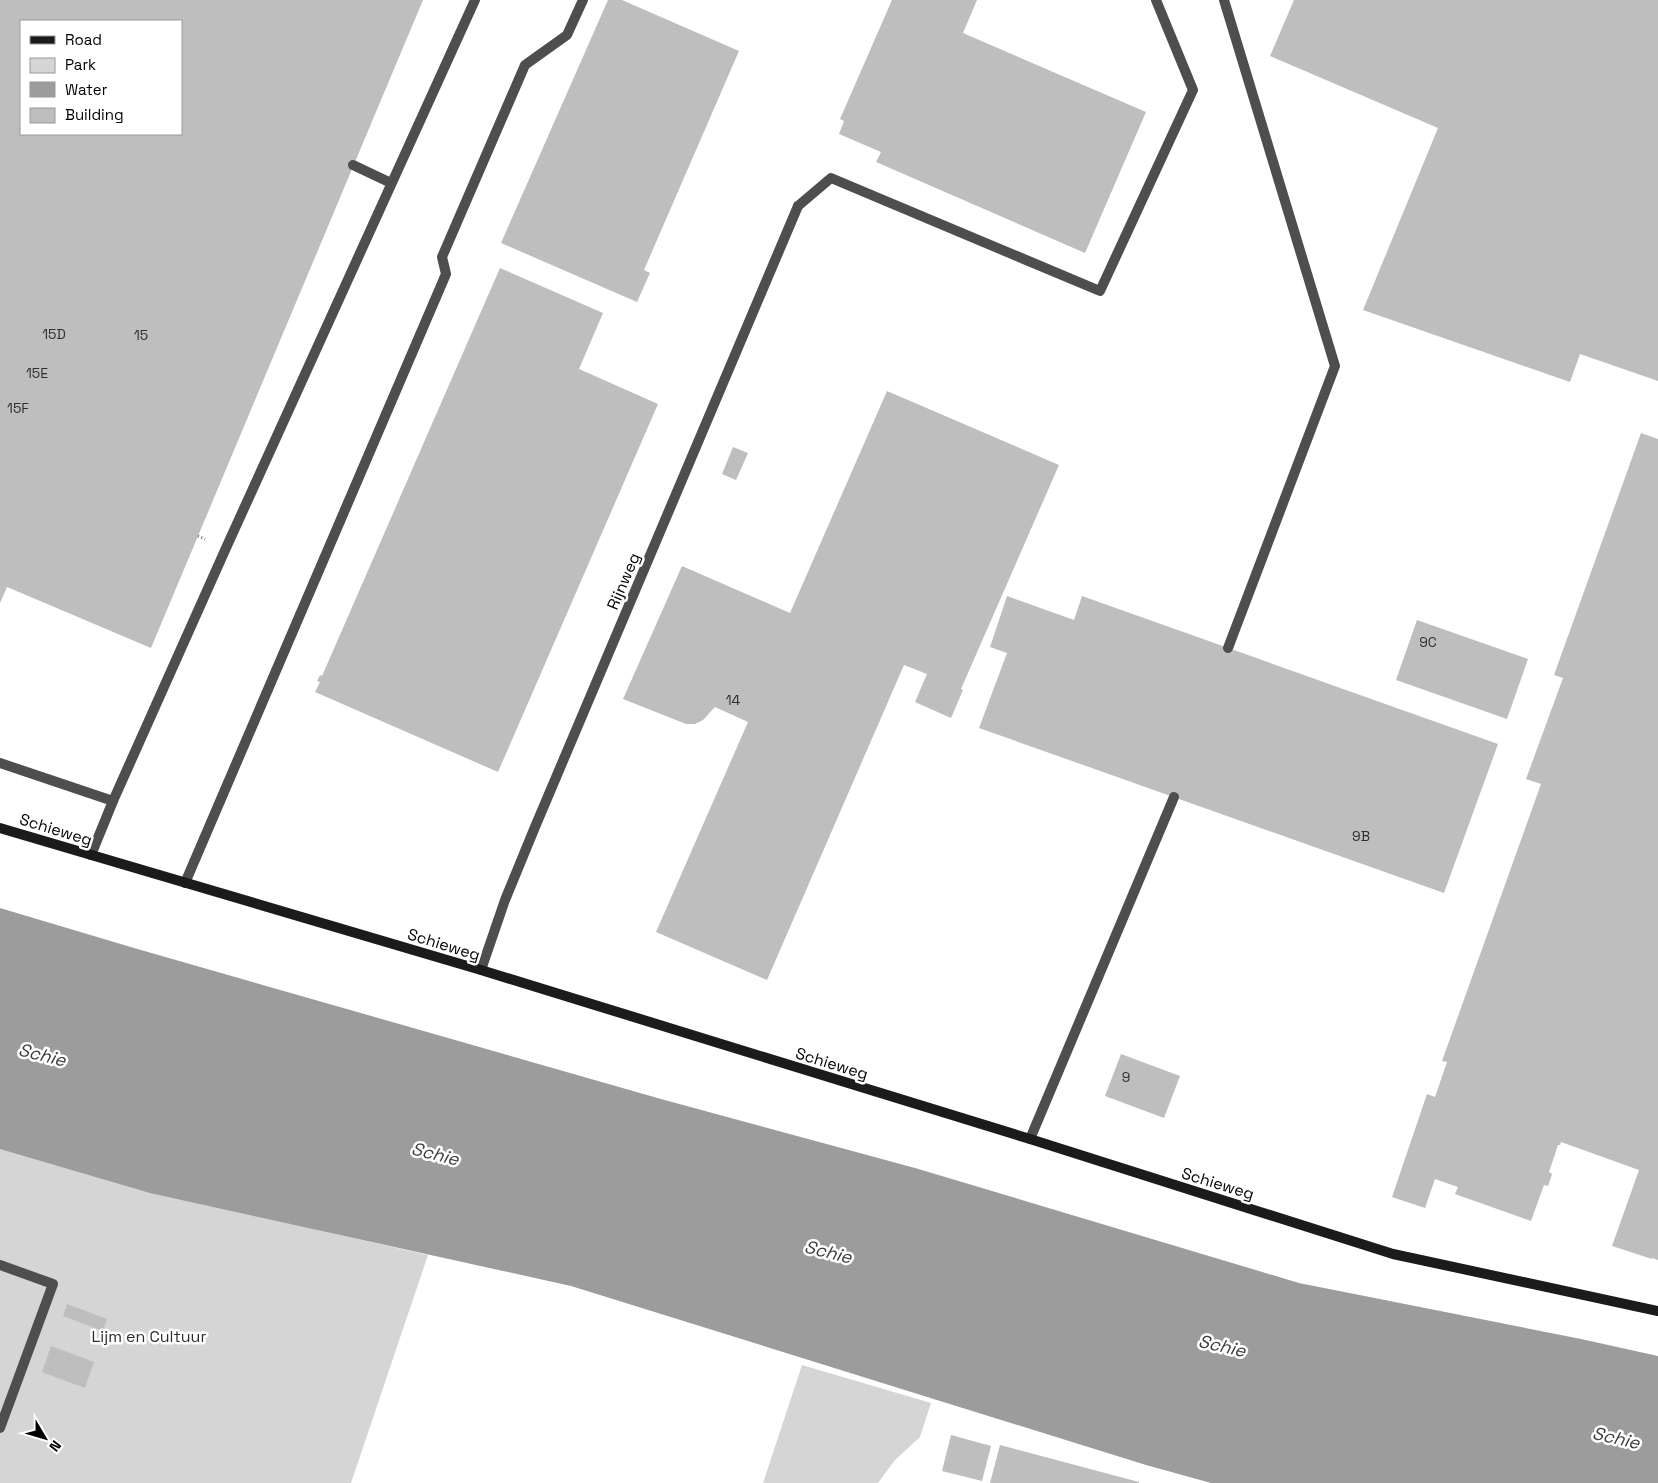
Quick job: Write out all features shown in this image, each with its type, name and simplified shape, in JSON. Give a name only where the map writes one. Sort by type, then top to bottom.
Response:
[{"type":"street","points":[[90,855],[226,548],[475,0]]},
{"type":"street","points":[[185,883],[446,274],[442,257],[525,66],[568,35],[583,0]]},
{"type":"street","name":"Rijnweg","points":[[481,970],[505,900],[539,817],[798,206],[831,178],[1100,291],[1193,90],[1156,0]]},
{"type":"street","points":[[1224,0],[1335,366],[1228,648]]},
{"type":"street","points":[[353,166],[391,183]]},
{"type":"street","points":[[0,763],[114,801]]},
{"type":"street","points":[[1030,1139],[1174,797]]},
{"type":"street","name":"Schieweg","points":[[0,828],[481,970],[1030,1139],[1393,1254],[1658,1311]]},
{"type":"street","points":[[0,1265],[53,1284],[0,1428]]},
{"type":"green space","name":"Lijm en Cultuur","points":[[0,1141],[331,1233],[428,1255],[351,1483],[0,1483]]},
{"type":"green space","points":[[802,1365],[931,1403],[920,1437],[895,1460],[878,1483],[763,1483]]},
{"type":"water","name":"Schie","points":[[0,908],[661,1099],[915,1168],[1299,1283],[1658,1356],[1658,1483],[1211,1483],[1146,1465],[571,1286],[150,1193],[0,1149]]},
{"type":"building","points":[[0,0],[423,0],[151,648],[7,587],[0,603]]},
{"type":"building","points":[[608,0],[622,0],[739,51],[644,270],[650,273],[637,302],[501,243]]},
{"type":"building","points":[[892,0],[977,0],[963,33],[1146,112],[1085,253],[876,162],[881,152],[839,134],[844,121],[840,119]]},
{"type":"building","points":[[1294,0],[1658,0],[1658,381],[1580,354],[1570,382],[1363,310],[1438,128],[1270,56]]},
{"type":"building","points":[[500,268],[603,313],[579,369],[658,404],[498,772],[315,692],[320,682],[317,681],[320,675],[322,676]]},
{"type":"building","points":[[887,391],[1059,465],[961,689],[963,690],[951,718],[915,702],[927,674],[904,665],[767,980],[656,932],[748,722],[715,707],[703,720],[695,724],[686,724],[623,699],[682,566],[790,613]]},
{"type":"building","points":[[1641,433],[1658,439],[1658,1260],[1612,1246],[1639,1170],[1561,1142],[1558,1145],[1549,1172],[1552,1174],[1548,1186],[1544,1185],[1531,1221],[1455,1194],[1458,1187],[1435,1179],[1425,1208],[1392,1197],[1427,1094],[1435,1097],[1447,1062],[1442,1061],[1541,784],[1526,779],[1563,678],[1554,675]]},
{"type":"building","points":[[733,447],[748,453],[736,480],[722,474]]},
{"type":"building","points":[[1007,596],[1074,620],[1082,596],[1498,744],[1444,893],[979,728],[1007,653],[990,647]]},
{"type":"building","points":[[1417,620],[1528,659],[1507,719],[1396,680]]},
{"type":"building","points":[[1121,1054],[1180,1076],[1164,1118],[1105,1096]]},
{"type":"building","points":[[67,1304],[107,1319],[103,1331],[63,1316]]},
{"type":"building","points":[[51,1346],[94,1362],[85,1388],[42,1372]]},
{"type":"building","points":[[951,1435],[991,1446],[982,1481],[942,1471]]},
{"type":"building","points":[[1000,1445],[1139,1482],[1139,1483],[990,1483]]}]
